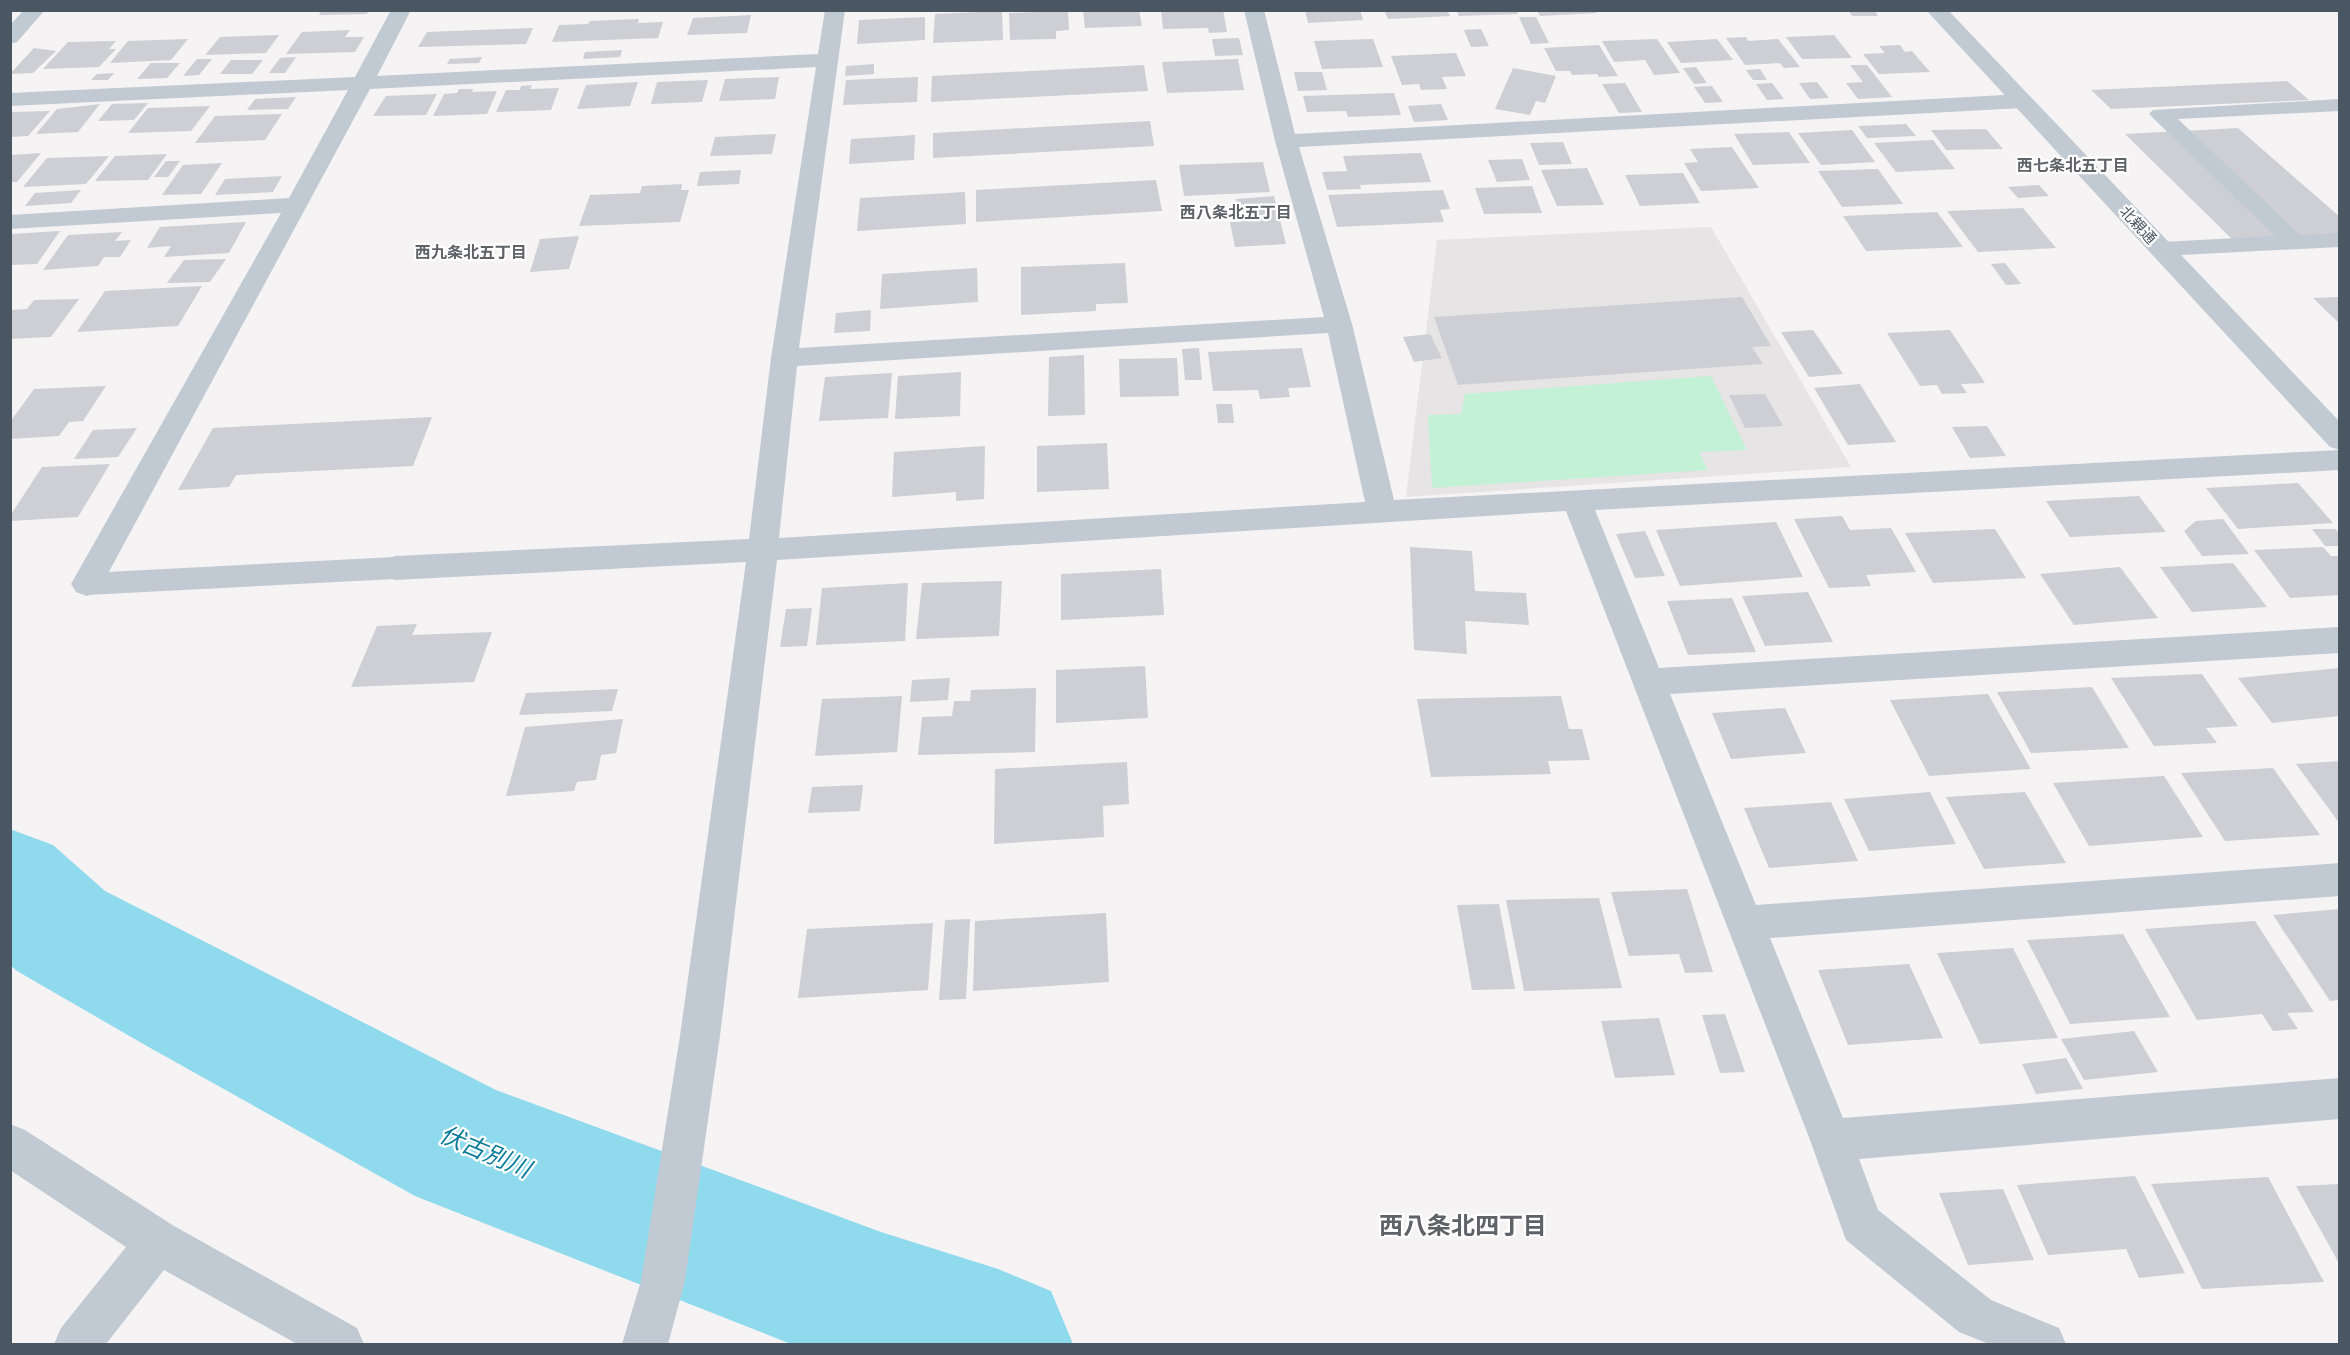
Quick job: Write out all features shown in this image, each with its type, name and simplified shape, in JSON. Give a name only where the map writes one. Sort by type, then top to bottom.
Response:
[{"type":"street","points":[[10,38],[35,10]]},
{"type":"street","points":[[87,584],[297,205],[401,10]]},
{"type":"street","points":[[645,1344],[663,1281],[700,1036],[763,550],[784,358],[835,10]]},
{"type":"street","points":[[1254,10],[1286,141],[1339,324],[1382,513]]},
{"type":"street","name":"北親通","points":[[1936,10],[2340,440]]},
{"type":"street","points":[[10,100],[826,60]]},
{"type":"street","points":[[1286,141],[2022,101]]},
{"type":"street","points":[[10,222],[297,205]]},
{"type":"street","points":[[784,358],[1339,324]]},
{"type":"street","points":[[395,568],[763,550],[1576,500],[2340,460]]},
{"type":"street","points":[[1576,500],[1832,1140],[1861,1225],[1975,1316],[2043,1344]]},
{"type":"street","points":[[1648,682],[2340,640]]},
{"type":"street","points":[[1745,923],[2340,879]]},
{"type":"street","points":[[1832,1140],[2340,1098]]},
{"type":"street","points":[[10,1145],[158,1242],[341,1344]]},
{"type":"street","points":[[77,1344],[158,1242]]},
{"type":"lane","points":[[2294,242],[2160,114],[2340,105]]},
{"type":"lane","points":[[2161,249],[2340,240]]},
{"type":"lane","points":[[87,584],[395,568]]},
{"type":"shaded area","points":[[1711,227],[1851,467],[1406,497],[1437,240]]},
{"type":"green space","points":[[1711,376],[1747,450],[1699,452],[1708,470],[1432,488],[1428,415],[1461,414],[1465,394]]},
{"type":"building","points":[[322,10],[369,10],[367,14],[319,15]]},
{"type":"building","points":[[1083,10],[1139,10],[1142,26],[1085,28]]},
{"type":"building","points":[[1161,10],[1223,10],[1227,32],[1209,33],[1208,28],[1163,29]]},
{"type":"building","points":[[1305,10],[1360,10],[1363,20],[1308,23]]},
{"type":"building","points":[[1384,10],[1447,10],[1450,16],[1388,19]]},
{"type":"building","points":[[1456,10],[1516,10],[1518,14],[1459,16]]},
{"type":"building","points":[[1537,10],[1595,10],[1597,13],[1540,16]]},
{"type":"building","points":[[1848,10],[1874,10],[1878,16],[1852,16]]},
{"type":"building","points":[[1002,11],[1003,40],[933,43],[935,14]]},
{"type":"building","points":[[1068,11],[1069,30],[1056,31],[1056,39],[1010,40],[1009,13]]},
{"type":"building","points":[[751,15],[747,33],[687,35],[693,18]]},
{"type":"building","points":[[925,17],[925,40],[857,44],[859,20]]},
{"type":"building","points":[[1519,17],[1536,17],[1549,43],[1531,44]]},
{"type":"building","points":[[639,19],[638,23],[663,22],[658,38],[552,42],[559,25]]},
{"type":"building","points":[[533,28],[526,44],[418,47],[427,32]]},
{"type":"building","points":[[1481,29],[1489,46],[1471,47],[1464,30]]},
{"type":"building","points":[[350,30],[345,37],[364,37],[355,52],[286,54],[302,32]]},
{"type":"building","points":[[279,35],[266,53],[205,55],[220,37]]},
{"type":"building","points":[[1834,35],[1852,58],[1802,59],[1786,37]]},
{"type":"building","points":[[1746,37],[1748,41],[1778,39],[1800,67],[1784,68],[1780,63],[1745,65],[1726,38]]},
{"type":"building","points":[[1239,38],[1243,55],[1215,56],[1212,39]]},
{"type":"building","points":[[188,39],[171,60],[110,63],[128,41]]},
{"type":"building","points":[[1373,39],[1383,67],[1322,69],[1314,41]]},
{"type":"building","points":[[1657,39],[1680,73],[1654,75],[1645,60],[1614,62],[1602,41]]},
{"type":"building","points":[[1717,39],[1733,60],[1681,63],[1667,42]]},
{"type":"building","points":[[116,41],[109,49],[116,49],[99,67],[43,69],[68,42]]},
{"type":"building","points":[[1599,45],[1618,76],[1572,75],[1570,71],[1556,71],[1544,48]]},
{"type":"building","points":[[1900,45],[1905,52],[1912,51],[1930,72],[1879,74],[1863,54],[1885,53],[1879,46]]},
{"type":"building","points":[[34,48],[56,51],[33,73],[10,74]]},
{"type":"building","points":[[622,50],[620,57],[583,59],[585,52]]},
{"type":"building","points":[[1456,53],[1466,76],[1442,77],[1447,89],[1421,90],[1419,84],[1402,85],[1391,56]]},
{"type":"building","points":[[296,57],[285,73],[269,73],[280,58]]},
{"type":"building","points":[[482,57],[479,63],[447,64],[450,59]]},
{"type":"building","points":[[197,59],[212,59],[199,75],[183,76]]},
{"type":"building","points":[[1238,59],[1244,90],[1167,93],[1162,62]]},
{"type":"building","points":[[231,60],[263,60],[252,74],[220,74]]},
{"type":"building","points":[[151,63],[180,63],[167,78],[137,79]]},
{"type":"building","points":[[874,64],[874,74],[845,76],[846,66]]},
{"type":"building","points":[[1144,65],[1148,91],[931,102],[932,76]]},
{"type":"building","points":[[1850,65],[1867,65],[1892,97],[1858,99],[1846,83],[1863,82]]},
{"type":"building","points":[[1696,67],[1707,83],[1694,84],[1683,68]]},
{"type":"building","points":[[1513,68],[1556,76],[1545,103],[1536,101],[1530,115],[1495,109]]},
{"type":"building","points":[[1760,69],[1767,80],[1753,80],[1746,70]]},
{"type":"building","points":[[1294,72],[1322,72],[1327,90],[1298,91]]},
{"type":"building","points":[[114,73],[108,80],[91,80],[97,74]]},
{"type":"building","points":[[779,77],[775,99],[719,101],[725,79]]},
{"type":"building","points":[[918,77],[917,102],[843,105],[846,80]]},
{"type":"building","points":[[708,80],[702,102],[651,104],[657,82]]},
{"type":"building","points":[[2287,81],[2309,100],[2111,109],[2091,90]]},
{"type":"building","points":[[638,82],[630,106],[577,109],[586,85]]},
{"type":"building","points":[[1817,82],[1829,98],[1810,99],[1799,83]]},
{"type":"building","points":[[1625,83],[1642,112],[1619,113],[1602,84]]},
{"type":"building","points":[[1772,83],[1784,99],[1767,100],[1756,84]]},
{"type":"building","points":[[532,85],[530,89],[559,88],[551,110],[496,112],[506,90],[520,90],[521,86]]},
{"type":"building","points":[[1712,86],[1723,102],[1705,103],[1694,87]]},
{"type":"building","points":[[459,89],[473,89],[472,92],[497,91],[487,114],[433,116],[444,94],[457,93]]},
{"type":"building","points":[[1394,93],[1401,115],[1348,117],[1346,111],[1307,112],[1303,96]]},
{"type":"building","points":[[437,94],[426,115],[373,116],[386,96]]},
{"type":"building","points":[[296,97],[288,109],[247,110],[255,99]]},
{"type":"building","points":[[148,103],[134,120],[98,121],[112,104]]},
{"type":"building","points":[[100,104],[78,132],[36,134],[57,109]]},
{"type":"building","points":[[1441,104],[1448,120],[1414,122],[1408,106]]},
{"type":"building","points":[[210,106],[191,131],[128,133],[148,108]]},
{"type":"building","points":[[50,111],[28,136],[10,137],[12,112]]},
{"type":"building","points":[[282,114],[265,140],[195,143],[215,116]]},
{"type":"building","points":[[1150,121],[1154,146],[933,158],[933,133]]},
{"type":"building","points":[[1906,124],[1916,136],[1867,138],[1858,126]]},
{"type":"building","points":[[2238,128],[2340,217],[2340,234],[2234,241],[2125,134]]},
{"type":"building","points":[[1986,129],[2003,149],[1946,150],[1931,130]]},
{"type":"building","points":[[1852,130],[1875,162],[1821,165],[1798,133]]},
{"type":"building","points":[[1789,132],[1810,163],[1753,165],[1734,134]]},
{"type":"building","points":[[776,134],[772,154],[710,156],[715,137]]},
{"type":"building","points":[[915,135],[914,160],[849,164],[851,139]]},
{"type":"building","points":[[1933,140],[1955,169],[1896,172],[1874,143]]},
{"type":"building","points":[[1563,142],[1572,164],[1539,165],[1530,143]]},
{"type":"building","points":[[1732,147],[1759,188],[1701,191],[1684,163],[1698,162],[1690,149]]},
{"type":"building","points":[[41,153],[17,182],[10,182],[10,155]]},
{"type":"building","points":[[1421,153],[1431,182],[1360,185],[1361,189],[1327,190],[1322,172],[1347,171],[1343,156]]},
{"type":"building","points":[[167,154],[148,180],[95,181],[115,156]]},
{"type":"building","points":[[109,156],[86,184],[23,187],[47,158]]},
{"type":"building","points":[[1522,159],[1530,180],[1497,182],[1488,160]]},
{"type":"building","points":[[166,161],[180,161],[168,177],[154,177]]},
{"type":"building","points":[[1263,162],[1270,192],[1184,196],[1179,165]]},
{"type":"building","points":[[222,163],[201,194],[162,195],[183,165]]},
{"type":"building","points":[[1587,168],[1604,205],[1557,206],[1541,170]]},
{"type":"building","points":[[1878,169],[1903,204],[1842,207],[1818,171]]},
{"type":"building","points":[[741,170],[739,184],[697,186],[700,172]]},
{"type":"building","points":[[1683,173],[1700,203],[1640,206],[1625,175]]},
{"type":"building","points":[[282,176],[273,192],[215,195],[225,179]]},
{"type":"building","points":[[1156,180],[1162,211],[976,222],[976,190]]},
{"type":"building","points":[[682,184],[681,190],[689,190],[680,222],[579,226],[590,195],[640,193],[642,186]]},
{"type":"building","points":[[2039,185],[2049,196],[2018,198],[2008,187]]},
{"type":"building","points":[[1532,186],[1542,213],[1484,214],[1475,188]]},
{"type":"building","points":[[81,190],[71,203],[25,206],[35,193]]},
{"type":"building","points":[[1443,190],[1450,209],[1440,210],[1444,222],[1337,227],[1328,195]]},
{"type":"building","points":[[965,192],[966,224],[857,231],[860,198]]},
{"type":"building","points":[[1274,196],[1286,244],[1235,247],[1230,222],[1241,222],[1236,199]]},
{"type":"building","points":[[2023,208],[2056,248],[1978,252],[1947,211]]},
{"type":"building","points":[[1937,212],[1963,247],[1866,251],[1843,216]]},
{"type":"building","points":[[246,222],[229,253],[164,257],[171,246],[147,248],[160,227]]},
{"type":"building","points":[[60,231],[37,264],[10,265],[10,234]]},
{"type":"building","points":[[122,232],[115,241],[131,240],[120,257],[104,257],[98,266],[43,270],[68,235]]},
{"type":"building","points":[[579,236],[569,269],[530,272],[540,239]]},
{"type":"building","points":[[226,259],[210,282],[167,283],[184,260]]},
{"type":"building","points":[[1125,263],[1128,303],[1096,304],[1096,311],[1021,315],[1021,267]]},
{"type":"building","points":[[2005,263],[2021,284],[2006,285],[1991,264]]},
{"type":"building","points":[[977,268],[978,302],[880,309],[882,274]]},
{"type":"building","points":[[202,286],[178,326],[77,332],[105,291]]},
{"type":"building","points":[[1742,297],[1771,346],[1752,347],[1763,364],[1458,385],[1434,317]]},
{"type":"building","points":[[2340,297],[2340,324],[2313,298]]},
{"type":"building","points":[[79,299],[51,337],[10,339],[10,310],[27,309],[34,300]]},
{"type":"building","points":[[871,310],[870,331],[834,333],[836,313]]},
{"type":"building","points":[[1813,330],[1843,374],[1809,377],[1781,332]]},
{"type":"building","points":[[1950,330],[1985,383],[1961,384],[1967,393],[1942,394],[1937,385],[1920,386],[1887,333]]},
{"type":"building","points":[[1430,334],[1442,358],[1414,362],[1403,337]]},
{"type":"building","points":[[1199,348],[1202,380],[1185,380],[1182,349]]},
{"type":"building","points":[[1302,348],[1311,387],[1288,388],[1290,397],[1260,399],[1258,390],[1213,391],[1208,352]]},
{"type":"building","points":[[1084,355],[1085,415],[1048,416],[1049,357]]},
{"type":"building","points":[[1177,358],[1179,396],[1120,397],[1119,359]]},
{"type":"building","points":[[961,372],[960,416],[895,419],[898,376]]},
{"type":"building","points":[[892,373],[888,418],[819,421],[825,377]]},
{"type":"building","points":[[1860,384],[1896,442],[1848,445],[1814,388]]},
{"type":"building","points":[[106,386],[83,421],[69,422],[59,436],[10,439],[10,422],[34,389]]},
{"type":"building","points":[[1765,394],[1783,426],[1745,428],[1729,395]]},
{"type":"building","points":[[1216,404],[1232,404],[1234,423],[1218,423]]},
{"type":"building","points":[[432,417],[413,466],[236,475],[229,487],[178,490],[213,428]]},
{"type":"building","points":[[1987,426],[2006,456],[1970,458],[1952,427]]},
{"type":"building","points":[[137,428],[118,457],[74,459],[93,430]]},
{"type":"building","points":[[1107,443],[1109,489],[1037,492],[1037,446]]},
{"type":"building","points":[[985,446],[984,499],[956,501],[956,492],[892,497],[894,452]]},
{"type":"building","points":[[110,464],[78,517],[10,521],[10,516],[42,467]]},
{"type":"building","points":[[2298,483],[2333,523],[2238,529],[2206,488]]},
{"type":"building","points":[[2139,496],[2166,532],[2070,537],[2046,501]]},
{"type":"building","points":[[1842,516],[1850,530],[1891,528],[1916,572],[1866,575],[1871,586],[1829,588],[1794,519]]},
{"type":"building","points":[[2223,519],[2249,554],[2202,556],[2184,531],[2196,521]]},
{"type":"building","points":[[1776,522],[1803,577],[1680,586],[1656,530]]},
{"type":"building","points":[[1995,529],[2026,578],[1933,583],[1905,533]]},
{"type":"building","points":[[2312,529],[2335,529],[2340,533],[2340,546],[2325,546]]},
{"type":"building","points":[[1645,531],[1665,576],[1635,578],[1616,534]]},
{"type":"building","points":[[1410,547],[1472,551],[1475,591],[1526,593],[1529,625],[1465,621],[1467,654],[1414,650]]},
{"type":"building","points":[[2323,547],[2331,556],[2340,556],[2340,595],[2290,598],[2254,550]]},
{"type":"building","points":[[2233,563],[2267,607],[2192,612],[2160,567]]},
{"type":"building","points":[[2120,567],[2158,618],[2074,625],[2040,574]]},
{"type":"building","points":[[1161,569],[1164,615],[1061,620],[1061,574]]},
{"type":"building","points":[[1002,581],[999,636],[916,639],[922,583]]},
{"type":"building","points":[[908,583],[905,641],[816,645],[822,588]]},
{"type":"building","points":[[1808,592],[1833,642],[1765,646],[1742,596]]},
{"type":"building","points":[[1732,598],[1756,652],[1688,655],[1667,601]]},
{"type":"building","points":[[812,608],[807,646],[780,647],[786,609]]},
{"type":"building","points":[[417,624],[412,635],[492,632],[474,682],[351,687],[377,626]]},
{"type":"building","points":[[1145,666],[1148,718],[1056,723],[1056,670]]},
{"type":"building","points":[[2340,668],[2340,716],[2272,723],[2238,678]]},
{"type":"building","points":[[2202,674],[2238,726],[2206,728],[2217,743],[2154,746],[2111,678]]},
{"type":"building","points":[[950,678],[948,700],[910,702],[912,680]]},
{"type":"building","points":[[2092,687],[2129,748],[2031,753],[1997,692]]},
{"type":"building","points":[[1036,688],[1035,752],[918,755],[922,717],[952,716],[954,701],[970,701],[971,690]]},
{"type":"building","points":[[618,689],[612,711],[519,715],[526,693]]},
{"type":"building","points":[[1988,694],[2031,769],[1929,776],[1890,700]]},
{"type":"building","points":[[902,696],[897,752],[815,756],[822,699]]},
{"type":"building","points":[[1561,696],[1569,729],[1582,729],[1590,760],[1548,761],[1551,774],[1431,777],[1417,699]]},
{"type":"building","points":[[1785,708],[1806,753],[1731,759],[1712,713]]},
{"type":"building","points":[[623,719],[616,753],[601,755],[596,780],[577,782],[574,791],[506,796],[525,727]]},
{"type":"building","points":[[2340,761],[2340,824],[2296,764]]},
{"type":"building","points":[[1127,762],[1129,804],[1103,806],[1104,837],[994,844],[995,769]]},
{"type":"building","points":[[2273,768],[2320,835],[2225,841],[2181,773]]},
{"type":"building","points":[[2164,776],[2203,837],[2089,846],[2053,783]]},
{"type":"building","points":[[863,785],[860,811],[808,813],[812,787]]},
{"type":"building","points":[[1930,792],[1956,844],[1869,851],[1844,799]]},
{"type":"building","points":[[2025,792],[2066,863],[1984,869],[1946,797]]},
{"type":"building","points":[[1831,802],[1858,861],[1769,868],[1744,808]]},
{"type":"building","points":[[1687,889],[1713,972],[1685,973],[1679,954],[1629,956],[1611,892]]},
{"type":"building","points":[[1599,898],[1622,988],[1524,991],[1506,900]]},
{"type":"building","points":[[1499,904],[1515,989],[1472,990],[1457,905]]},
{"type":"building","points":[[2340,909],[2340,1000],[2330,1001],[2273,915]]},
{"type":"building","points":[[1106,913],[1109,982],[973,991],[975,921]]},
{"type":"building","points":[[970,919],[966,999],[939,1000],[945,920]]},
{"type":"building","points":[[2255,921],[2314,1012],[2287,1013],[2298,1029],[2273,1031],[2262,1014],[2197,1020],[2145,929]]},
{"type":"building","points":[[933,923],[928,990],[798,998],[807,929]]},
{"type":"building","points":[[2123,934],[2170,1017],[2070,1024],[2027,940]]},
{"type":"building","points":[[2013,948],[2058,1038],[1980,1044],[1937,953]]},
{"type":"building","points":[[1909,964],[1943,1038],[1848,1045],[1818,970]]},
{"type":"building","points":[[1725,1014],[1745,1072],[1720,1073],[1702,1015]]},
{"type":"building","points":[[1659,1018],[1675,1075],[1615,1078],[1601,1021]]},
{"type":"building","points":[[2134,1031],[2158,1072],[2084,1080],[2061,1039]]},
{"type":"building","points":[[2066,1058],[2083,1089],[2036,1094],[2022,1064]]},
{"type":"building","points":[[2135,1176],[2185,1273],[2139,1278],[2126,1249],[2048,1255],[2017,1185]]},
{"type":"building","points":[[2268,1177],[2324,1282],[2202,1289],[2151,1184]]},
{"type":"building","points":[[2340,1184],[2340,1265],[2296,1186]]},
{"type":"building","points":[[2003,1189],[2034,1260],[1968,1265],[1939,1193]]},
{"type":"waterway","name":"伏古別川","points":[[10,883],[61,931],[464,1147],[881,1306],[998,1344]]},
{"type":"district","name":"西七条北五丁目","points":[[2073,165]]},
{"type":"district","name":"西八条北五丁目","points":[[1236,212]]},
{"type":"district","name":"西九条北五丁目","points":[[471,252]]},
{"type":"district","name":"西八条北四丁目","points":[[1463,1226]]}]
